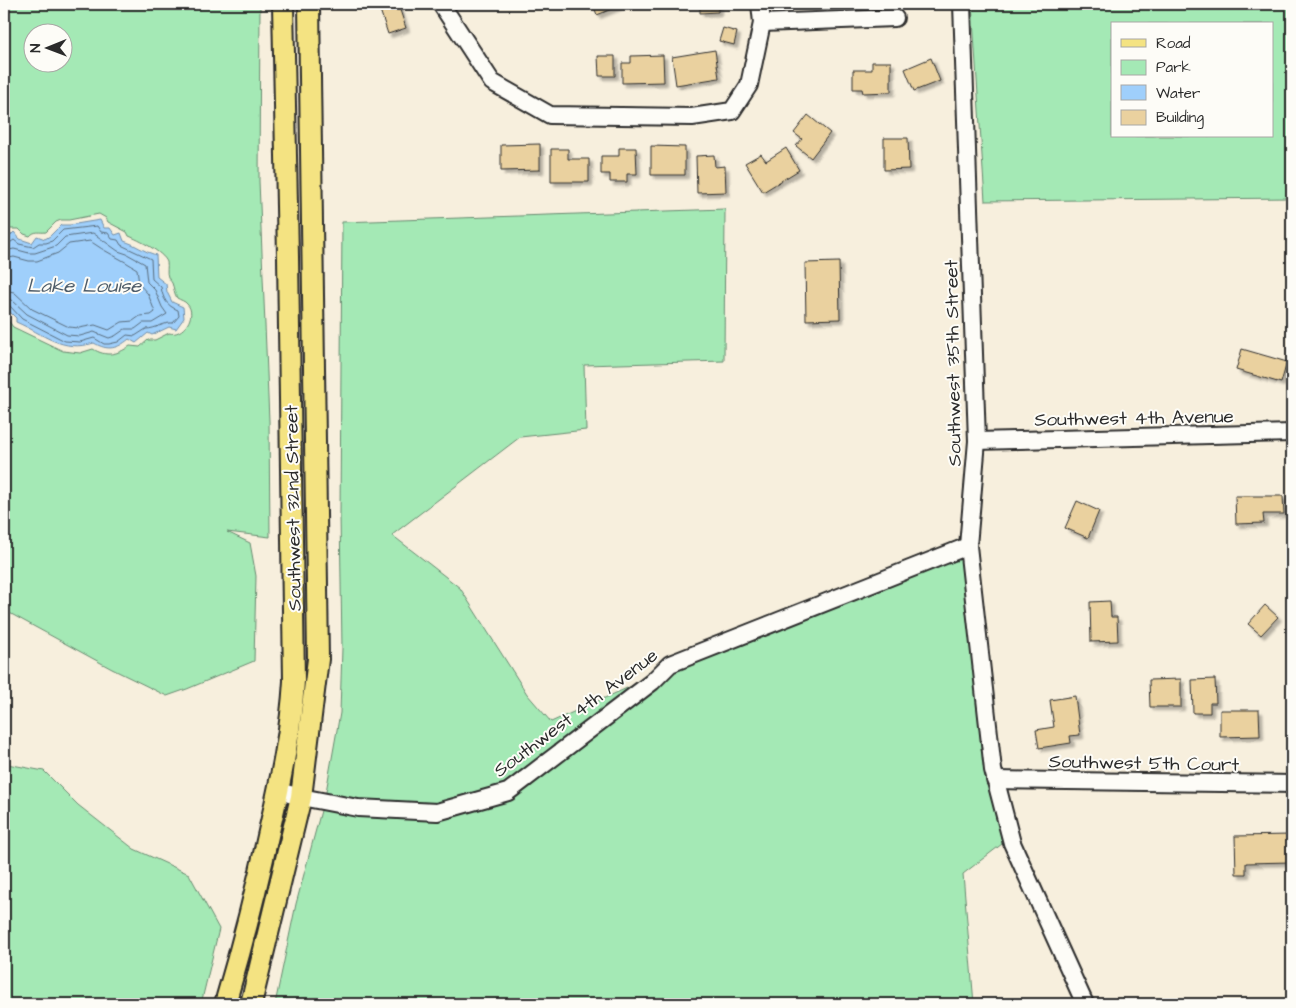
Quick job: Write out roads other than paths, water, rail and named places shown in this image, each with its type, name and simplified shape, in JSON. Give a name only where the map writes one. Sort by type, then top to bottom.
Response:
[{"type":"main road","name":"Southwest 32nd Street","points":[[224,1004],[247,928],[278,791],[292,718],[294,681],[283,4]]},
{"type":"main road","name":"Southwest 32nd Street","points":[[251,1004],[301,797],[318,659],[309,4]]},
{"type":"street","points":[[441,4],[492,82],[550,115],[692,117],[732,111],[749,85],[762,22],[760,4]]},
{"type":"street","name":"Southwest 35th Street","points":[[962,4],[977,441],[968,546],[995,780],[1012,843],[1085,1004]]},
{"type":"street","points":[[762,22],[895,18]]},
{"type":"street","name":"Southwest 4th Avenue","points":[[977,441],[1292,433]]},
{"type":"street","name":"Southwest 4th Avenue","points":[[278,791],[358,808],[438,812],[508,792],[652,682],[670,664],[968,546]]},
{"type":"street","name":"Southwest 5th Court","points":[[995,780],[1292,784]]},
{"type":"water","name":"Lake Louise","points":[[100,220],[104,228],[110,228],[115,235],[121,233],[124,241],[156,255],[157,277],[166,284],[167,292],[172,302],[183,307],[184,318],[176,329],[169,327],[152,335],[148,333],[136,343],[129,339],[112,348],[94,343],[72,346],[54,341],[16,322],[16,318],[4,306],[4,239],[6,240],[14,232],[20,239],[32,243],[37,236],[45,239],[50,236],[61,225]]}]
